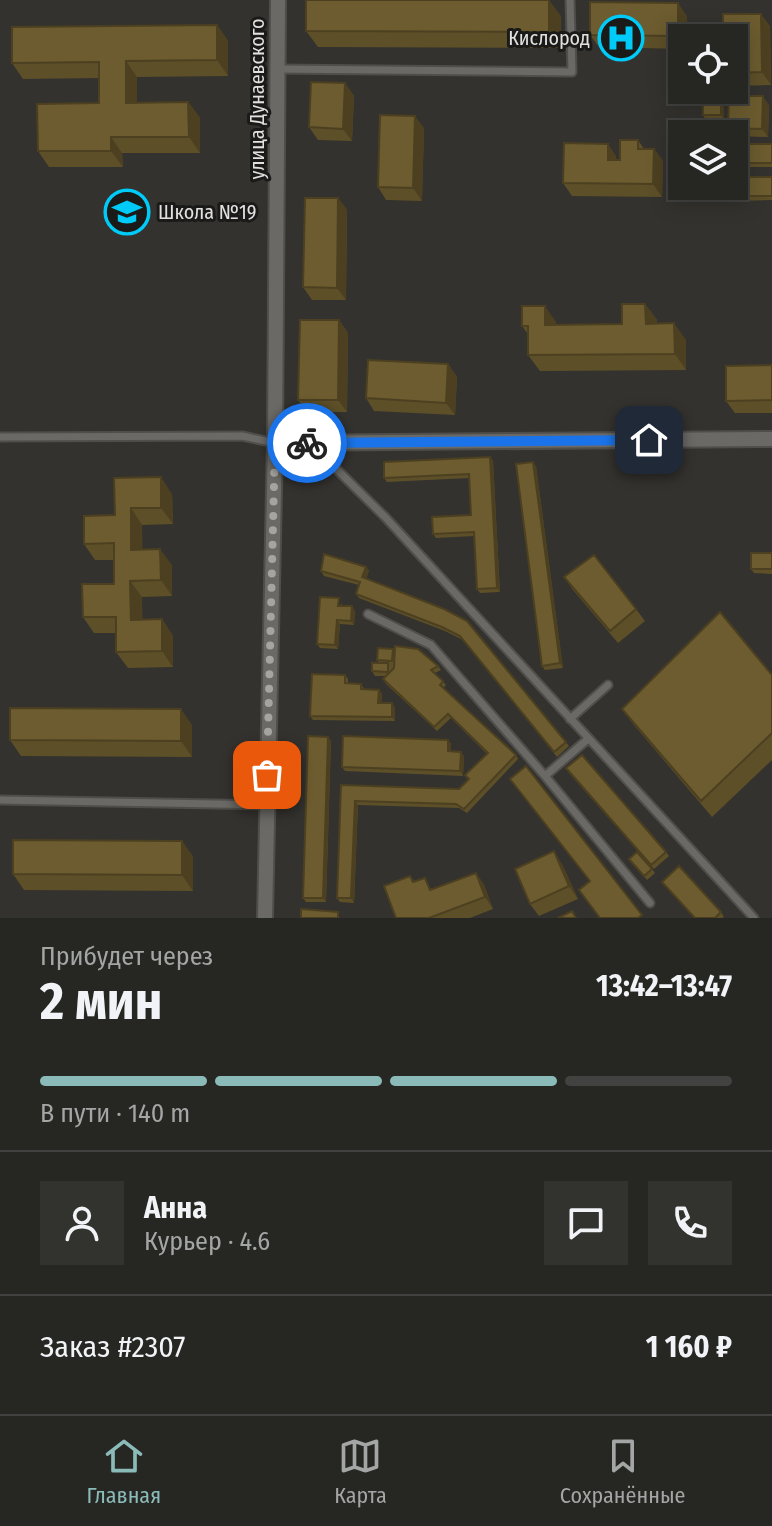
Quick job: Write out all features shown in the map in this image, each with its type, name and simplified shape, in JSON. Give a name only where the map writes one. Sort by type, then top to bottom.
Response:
[{"type":"street","name":"улица Дунаевского","points":[[265,918],[275,443],[278,0]]},
{"type":"street","points":[[275,443],[772,439]]},
{"type":"lane","points":[[277,69],[572,72],[570,0]]},
{"type":"lane","points":[[0,437],[242,436],[275,443]]},
{"type":"lane","points":[[310,443],[396,529],[754,918]]},
{"type":"lane","points":[[368,614],[431,645],[650,903]]},
{"type":"lane","points":[[570,719],[608,685]]},
{"type":"lane","points":[[545,776],[588,739]]},
{"type":"lane","points":[[0,800],[267,805]]},
{"type":"building","points":[[306,0],[549,0],[549,32],[306,31]]},
{"type":"building","points":[[590,2],[678,3],[678,24],[668,24],[668,36],[590,35]]},
{"type":"building","points":[[723,14],[761,14],[762,72],[748,72],[748,24],[723,24]]},
{"type":"building","points":[[217,25],[217,60],[126,61],[126,103],[188,102],[189,137],[111,137],[111,151],[38,151],[37,104],[99,103],[99,62],[12,63],[12,27]]},
{"type":"building","points":[[311,82],[345,83],[343,129],[309,127]]},
{"type":"building","points":[[748,96],[763,96],[762,129],[748,129],[748,120],[728,120],[729,104],[748,104]]},
{"type":"building","points":[[703,104],[721,104],[721,115],[703,115]]},
{"type":"building","points":[[380,115],[415,116],[413,188],[378,187]]},
{"type":"building","points":[[620,140],[638,140],[638,149],[654,149],[653,184],[563,183],[564,143],[608,144],[608,160],[620,160]]},
{"type":"building","points":[[748,144],[772,144],[772,163],[748,163]]},
{"type":"building","points":[[748,177],[772,177],[772,196],[748,196]]},
{"type":"building","points":[[305,198],[338,198],[337,288],[303,287]]},
{"type":"building","points":[[622,304],[645,304],[646,324],[674,323],[675,354],[528,355],[528,326],[522,326],[522,306],[545,306],[545,325],[622,324]]},
{"type":"building","points":[[300,320],[339,320],[338,400],[298,400]]},
{"type":"building","points":[[368,360],[448,364],[446,403],[366,398]]},
{"type":"building","points":[[772,365],[772,400],[726,401],[726,366]]},
{"type":"building","points":[[490,457],[497,588],[477,589],[474,532],[433,534],[432,517],[471,515],[469,474],[384,478],[384,462]]},
{"type":"building","points":[[533,462],[560,663],[542,666],[516,464]]},
{"type":"building","points":[[161,477],[161,508],[131,508],[131,550],[160,549],[161,580],[130,581],[131,620],[162,619],[162,651],[116,652],[116,617],[83,617],[82,584],[114,584],[114,543],[84,544],[84,516],[115,515],[114,478]]},
{"type":"building","points":[[751,553],[772,553],[772,569],[751,569]]},
{"type":"building","points":[[324,554],[366,567],[362,577],[467,621],[566,742],[554,752],[460,636],[356,594],[360,582],[321,571]]},
{"type":"building","points":[[594,555],[636,609],[610,631],[564,577]]},
{"type":"building","points":[[320,597],[339,598],[338,606],[352,606],[351,621],[337,620],[335,645],[317,644]]},
{"type":"building","points":[[720,612],[772,675],[772,733],[701,801],[622,709]]},
{"type":"building","points":[[395,646],[418,649],[438,666],[431,670],[443,681],[440,685],[516,755],[464,809],[456,804],[355,801],[351,898],[337,898],[341,785],[459,789],[469,779],[465,775],[488,753],[448,714],[434,727],[383,679],[394,668]]},
{"type":"building","points":[[378,648],[393,649],[392,661],[377,660]]},
{"type":"building","points":[[372,663],[388,663],[388,672],[372,671]]},
{"type":"building","points":[[312,674],[345,675],[345,683],[361,684],[361,689],[379,690],[378,703],[392,703],[392,717],[310,716]]},
{"type":"building","points":[[10,708],[181,709],[181,741],[10,740]]},
{"type":"building","points":[[308,736],[328,737],[323,898],[303,898]]},
{"type":"building","points":[[343,736],[448,740],[448,751],[461,752],[460,771],[342,767]]},
{"type":"building","points":[[582,755],[666,852],[651,865],[566,768]]},
{"type":"building","points":[[526,766],[642,915],[638,918],[600,918],[579,890],[590,881],[510,779]]},
{"type":"building","points":[[13,840],[182,841],[182,875],[13,874]]},
{"type":"building","points":[[554,851],[569,886],[530,904],[515,869]]},
{"type":"building","points":[[637,852],[652,869],[644,876],[629,859]]},
{"type":"building","points":[[679,866],[721,912],[715,918],[695,918],[662,882]]},
{"type":"building","points":[[476,873],[485,897],[429,918],[396,918],[384,886],[410,876],[413,882],[425,878],[430,890]]},
{"type":"building","points":[[301,909],[338,912],[338,918],[301,918]]},
{"type":"building","points":[[572,911],[576,918],[558,918]]},
{"type":"way so far","points":[[267,775],[275,443],[307,443]]},
{"type":"place","name":"Кислород","points":[[621,38]]},
{"type":"place","name":"Школа №19","points":[[127,212]]},
{"type":"route","points":[[307,443],[649,440]]}]
